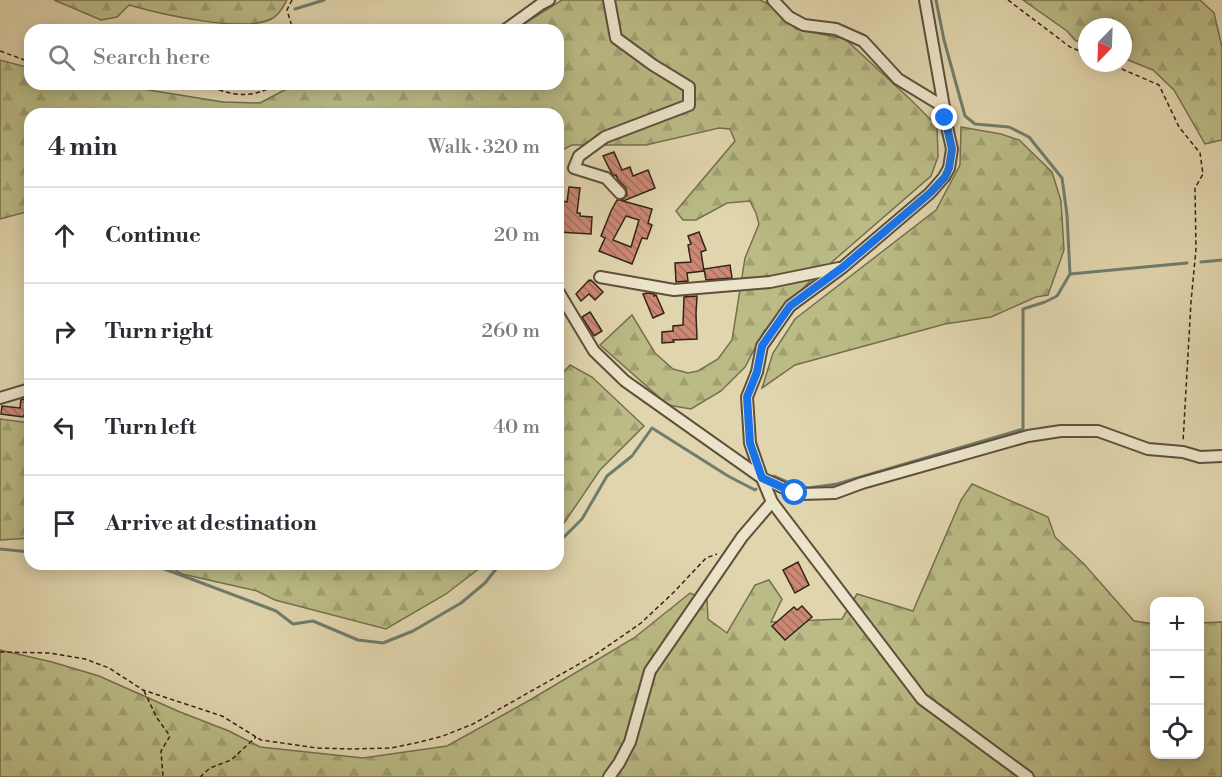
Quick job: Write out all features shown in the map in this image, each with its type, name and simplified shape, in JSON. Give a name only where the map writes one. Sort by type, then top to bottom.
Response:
[{"type":"street","points":[[513,24],[549,0]]},
{"type":"street","points":[[609,0],[616,38],[689,87],[689,105],[605,137],[579,156],[574,168],[606,178],[620,193]]},
{"type":"street","points":[[773,0],[789,17],[804,25],[836,29],[863,41],[898,79],[944,107]]},
{"type":"street","points":[[925,0],[952,149],[949,168],[945,177],[930,193],[843,267],[790,306],[762,346],[757,372],[747,397],[750,443],[772,502],[922,699],[1028,777]]},
{"type":"street","points":[[600,277],[674,290],[770,282],[843,267]]},
{"type":"street","points":[[564,301],[594,351],[625,381],[762,478],[795,493],[835,493],[862,483],[1047,432],[1098,430],[1148,449],[1183,452],[1200,457],[1222,456]]},
{"type":"street","points":[[0,398],[24,391]]},
{"type":"street","points":[[609,777],[630,742],[650,671],[742,537],[772,502]]},
{"type":"path","points":[[291,24],[287,10],[292,0]]},
{"type":"path","points":[[1008,0],[1070,47],[1078,50]]},
{"type":"path","points":[[0,51],[24,60]]},
{"type":"path","points":[[1129,72],[1159,85],[1179,126],[1200,153],[1203,174],[1195,188],[1196,249],[1183,452]]},
{"type":"path","points":[[219,90],[246,95],[266,90]]},
{"type":"path","points":[[0,652],[50,653],[85,659],[109,668],[143,690],[222,716],[261,740],[317,748],[391,748],[443,736],[473,724],[595,655],[641,623],[706,558],[735,547]]},
{"type":"path","points":[[143,690],[157,718],[170,736],[161,751],[163,777]]},
{"type":"path","points":[[200,777],[210,768],[231,760],[256,737]]},
{"type":"green space","points":[[54,0],[287,0],[273,18],[243,24],[202,21],[129,5],[117,17],[101,20]]},
{"type":"green space","points":[[562,0],[760,0],[771,5],[796,29],[845,39],[937,126],[938,157],[931,176],[810,281],[764,331],[745,367],[721,391],[691,409],[668,405],[600,345],[632,315],[655,353],[673,369],[688,373],[698,371],[718,359],[732,340],[745,258],[759,224],[756,213],[750,201],[727,203],[696,220],[683,220],[676,211],[735,141],[730,129],[719,128],[646,145],[572,145],[564,149],[564,108],[24,108],[24,213],[0,219],[0,60],[24,66],[24,90],[149,90],[223,102],[260,103],[285,90],[564,90],[564,24],[524,24]]},
{"type":"green space","points":[[1023,0],[1200,0],[1214,13],[1222,47],[1222,140],[1205,144],[1174,90],[1153,70],[1132,62],[1132,18],[1078,18],[1078,41]]},
{"type":"green space","points":[[961,127],[1001,134],[1019,140],[1052,172],[1061,201],[1064,250],[1048,295],[1036,297],[991,317],[945,324],[795,365],[762,388],[773,353],[795,319],[936,210],[960,165]]},
{"type":"green space","points":[[570,365],[592,377],[644,426],[600,470],[564,523],[564,372]]},
{"type":"green space","points":[[0,419],[24,422],[24,538],[0,540]]},
{"type":"green space","points":[[972,484],[1048,517],[1055,537],[1084,564],[1134,621],[1150,623],[1150,759],[1204,759],[1204,623],[1222,622],[1222,777],[0,777],[0,650],[99,676],[229,731],[260,747],[363,758],[447,746],[634,638],[690,593],[707,600],[708,619],[727,633],[755,585],[769,580],[782,599],[771,622],[842,619],[857,594],[913,611],[961,500]]},
{"type":"green space","points":[[175,570],[477,570],[446,594],[386,629],[275,600],[257,591],[182,574]]},
{"type":"building","points":[[614,152],[622,170],[630,167],[633,176],[648,170],[655,188],[623,201],[652,209],[648,223],[652,225],[647,239],[642,238],[632,264],[599,251],[605,238],[601,236],[611,211],[617,200],[622,200],[627,195],[626,188],[611,172],[603,156]],"holes":[[[626,216],[639,220],[631,247],[613,240]]]},
{"type":"building","points":[[569,187],[580,188],[577,213],[580,213],[580,216],[592,217],[591,234],[564,232],[564,201],[567,202]]},
{"type":"building","points":[[699,232],[706,250],[701,252],[704,271],[687,273],[688,281],[676,282],[675,263],[691,262],[688,245],[691,244],[688,236]]},
{"type":"building","points":[[730,265],[732,278],[706,280],[704,269]]},
{"type":"building","points":[[589,280],[603,292],[595,300],[589,294],[581,301],[576,294]]},
{"type":"building","points":[[643,294],[656,295],[664,313],[653,318]]},
{"type":"building","points":[[697,296],[697,339],[662,343],[662,332],[673,331],[673,326],[683,325],[684,297]]},
{"type":"building","points":[[590,312],[602,331],[594,336],[582,317]]},
{"type":"building","points":[[24,399],[23,417],[1,414],[2,406],[20,408],[21,400]]},
{"type":"building","points":[[798,562],[809,585],[795,593],[783,570]]},
{"type":"building","points":[[802,606],[812,617],[785,640],[772,626],[794,607],[797,610]]},
{"type":"waterway","points":[[295,9],[324,0]]},
{"type":"waterway","points":[[772,477],[808,488],[837,484],[1023,429],[1023,309],[1057,296],[1070,274],[1067,215],[1062,178],[1029,137],[1009,127],[975,124],[965,116],[944,40],[936,0]]},
{"type":"waterway","points":[[1201,262],[1222,260]]},
{"type":"waterway","points":[[1070,274],[1187,263]]},
{"type":"waterway","points":[[564,537],[582,519],[607,476],[632,456],[652,428],[728,476],[756,489]]},
{"type":"waterway","points":[[0,549],[24,551]]},
{"type":"waterway","points":[[167,570],[276,611],[293,624],[313,621],[358,640],[383,643],[413,631],[461,603],[485,583],[495,570]]},
{"type":"route","points":[[795,493],[762,478],[750,443],[747,397],[757,372],[762,346],[790,306],[843,267],[930,193],[945,177],[952,149],[945,118]]}]
